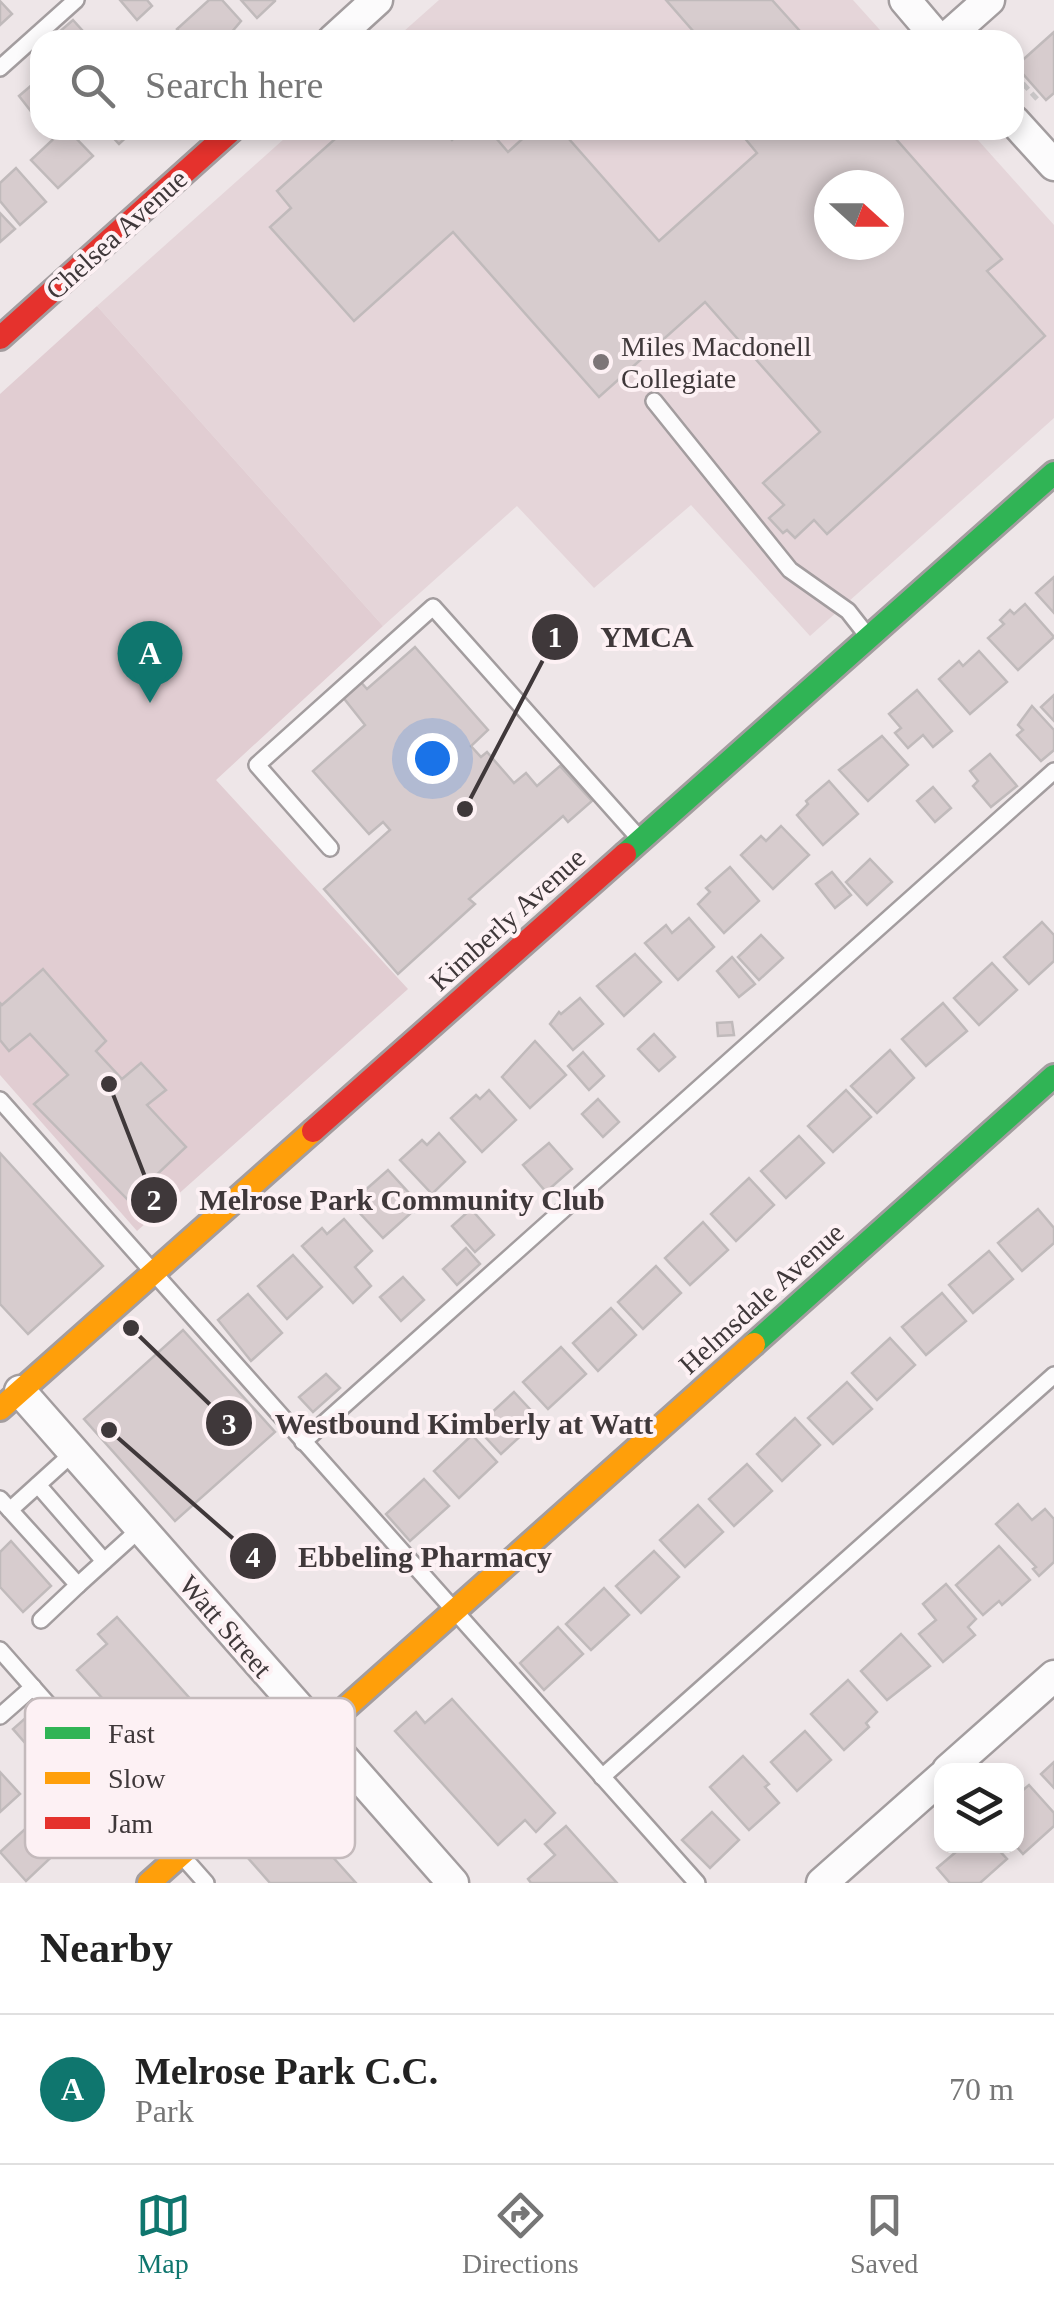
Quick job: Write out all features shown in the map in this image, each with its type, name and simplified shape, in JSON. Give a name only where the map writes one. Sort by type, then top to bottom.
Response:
[{"type":"street","points":[[344,30],[378,0]]},
{"type":"street","points":[[905,0],[933,30]]},
{"type":"street","points":[[954,30],[989,0]]},
{"type":"street","points":[[1024,132],[1054,165]]},
{"type":"street","name":"Chelsea Avenue","points":[[0,338],[221,140]]},
{"type":"street","name":"Kimberly Avenue","points":[[7,1390],[154,1273],[1054,473]]},
{"type":"street","name":"Helmsdale Avenue","points":[[355,1701],[1054,1076]]},
{"type":"street","name":"Watt Street","points":[[7,1390],[74,1452],[290,1698]]},
{"type":"street","points":[[956,1763],[1054,1676]]},
{"type":"street","name":"Watt Street","points":[[355,1772],[453,1883]]},
{"type":"street","points":[[822,1883],[934,1783]]},
{"type":"street","name":"Helmsdale Avenue","points":[[149,1883],[177,1858]]},
{"type":"lane","points":[[42,30],[76,0]]},
{"type":"lane","points":[[0,68],[30,41]]},
{"type":"lane","points":[[654,401],[790,570],[848,610],[869,637]]},
{"type":"lane","points":[[330,848],[257,765],[433,607],[641,840]]},
{"type":"lane","points":[[303,1442],[1054,772]]},
{"type":"lane","points":[[0,1100],[696,1883]]},
{"type":"lane","points":[[602,1777],[1054,1375]]},
{"type":"lane","points":[[74,1452],[38,1485],[5,1504],[78,1585]]},
{"type":"lane","points":[[38,1485],[104,1562]]},
{"type":"lane","points":[[41,1620],[140,1528]]},
{"type":"lane","points":[[0,1650],[43,1698]]},
{"type":"lane","points":[[0,1716],[33,1687]]},
{"type":"lane","points":[[184,1858],[206,1883]]},
{"type":"shaded area","points":[[439,0],[853,0],[880,30],[405,30]]},
{"type":"shaded area","name":"Miles Macdonell Collegiate","points":[[283,140],[978,140],[1054,225],[1054,418],[810,636],[691,505],[594,588],[517,506],[383,626],[97,306]]},
{"type":"shaded area","points":[[97,306],[383,626],[216,780],[408,989],[137,1231],[0,1075],[0,394]]},
{"type":"building","points":[[120,0],[147,0],[152,6],[137,20]]},
{"type":"building","points":[[209,0],[222,0],[241,21],[233,30],[177,29]]},
{"type":"building","points":[[241,0],[275,0],[275,1],[257,18]]},
{"type":"building","points":[[666,0],[772,0],[799,30],[692,30]]},
{"type":"building","points":[[0,1],[12,14],[0,25]]},
{"type":"building","points":[[73,20],[82,30],[62,30]]},
{"type":"building","points":[[1054,32],[1054,93],[1046,100],[1024,75],[1024,59]]},
{"type":"building","points":[[30,87],[30,110],[19,96]]},
{"type":"building","points":[[52,140],[78,140],[93,156],[58,188],[31,160]]},
{"type":"building","name":"Miles Macdonell Collegiate","points":[[334,140],[498,140],[508,152],[521,140],[570,140],[659,241],[757,153],[746,140],[897,140],[1002,259],[987,271],[1045,336],[827,534],[814,520],[795,538],[787,530],[783,533],[769,518],[784,505],[763,483],[820,432],[705,302],[599,397],[453,232],[354,321],[270,227],[291,208],[277,191]]},
{"type":"building","points":[[16,168],[46,202],[20,225],[0,201],[0,183]]},
{"type":"building","points":[[0,213],[15,229],[0,242]]},
{"type":"building","points":[[1054,577],[1054,613],[1036,593]]},
{"type":"building","points":[[1025,604],[1054,637],[1018,670],[988,638],[1004,624],[1000,620],[1010,610],[1014,614]]},
{"type":"building","points":[[415,647],[488,730],[471,746],[481,757],[487,752],[514,783],[526,773],[537,786],[560,766],[592,801],[568,822],[563,816],[469,899],[475,904],[398,974],[324,889],[390,830],[383,822],[369,834],[313,771],[365,725],[342,696],[359,680],[367,689]]},
{"type":"building","points":[[979,651],[1007,682],[970,714],[939,679],[959,661],[963,666]]},
{"type":"building","points":[[917,690],[952,731],[933,747],[923,735],[908,748],[895,733],[901,728],[889,714]]},
{"type":"building","points":[[1054,695],[1054,721],[1041,707]]},
{"type":"building","points":[[1032,706],[1054,730],[1054,750],[1041,761],[1017,735],[1023,730],[1018,725]]},
{"type":"building","points":[[882,736],[908,765],[868,801],[839,770]]},
{"type":"building","points":[[990,754],[1017,786],[991,807],[973,786],[978,781],[970,771]]},
{"type":"building","points":[[829,781],[858,814],[823,845],[797,815],[808,804],[806,801]]},
{"type":"building","points":[[933,787],[951,808],[935,822],[917,801]]},
{"type":"building","points":[[781,826],[809,855],[773,889],[741,855],[761,836],[766,841]]},
{"type":"building","points":[[870,859],[892,882],[867,905],[846,882]]},
{"type":"building","points":[[730,867],[759,901],[724,933],[698,904],[710,892],[706,888]]},
{"type":"building","points":[[832,872],[851,895],[835,908],[816,884]]},
{"type":"building","points":[[689,918],[714,947],[678,980],[645,943],[666,925],[672,933]]},
{"type":"building","points":[[1042,922],[1054,935],[1054,961],[1029,984],[1004,957]]},
{"type":"building","points":[[761,935],[783,958],[759,980],[738,957]]},
{"type":"building","points":[[635,954],[661,982],[624,1016],[597,986]]},
{"type":"building","points":[[732,957],[755,984],[739,997],[717,971]]},
{"type":"building","points":[[992,963],[1017,990],[979,1025],[954,998]]},
{"type":"building","points":[[43,969],[106,1041],[96,1051],[122,1079],[141,1063],[166,1090],[147,1105],[186,1147],[129,1201],[34,1104],[68,1075],[30,1034],[9,1051],[0,1040],[0,1003]]},
{"type":"building","points":[[580,998],[603,1024],[573,1050],[550,1024],[559,1012]]},
{"type":"building","points":[[943,1003],[967,1031],[926,1066],[902,1039]]},
{"type":"building","points":[[732,1022],[734,1035],[718,1036],[717,1023]]},
{"type":"building","points":[[654,1034],[675,1057],[659,1071],[638,1049]]},
{"type":"building","points":[[535,1041],[566,1075],[530,1108],[502,1077]]},
{"type":"building","points":[[890,1050],[914,1078],[877,1113],[851,1086]]},
{"type":"building","points":[[583,1052],[604,1076],[589,1090],[568,1066]]},
{"type":"building","points":[[489,1090],[516,1120],[482,1152],[451,1118],[476,1095],[480,1099]]},
{"type":"building","points":[[846,1090],[871,1117],[833,1152],[808,1126]]},
{"type":"building","points":[[598,1099],[619,1122],[603,1137],[582,1114]]},
{"type":"building","points":[[439,1133],[465,1162],[432,1194],[400,1160],[422,1140],[427,1145]]},
{"type":"building","points":[[799,1136],[824,1163],[786,1198],[761,1171]]},
{"type":"building","points":[[549,1143],[572,1169],[546,1192],[523,1165]]},
{"type":"building","points":[[0,1153],[103,1266],[28,1334],[0,1304]]},
{"type":"building","points":[[388,1170],[420,1205],[383,1238],[355,1208],[366,1198],[362,1193]]},
{"type":"building","points":[[749,1178],[774,1205],[736,1241],[711,1214]]},
{"type":"building","points":[[471,1209],[494,1235],[475,1252],[452,1226]]},
{"type":"building","points":[[1038,1209],[1054,1228],[1054,1243],[1022,1271],[998,1243]]},
{"type":"building","points":[[344,1219],[372,1251],[355,1267],[371,1286],[353,1303],[302,1246],[322,1228],[327,1234]]},
{"type":"building","points":[[703,1222],[728,1250],[690,1285],[665,1258]]},
{"type":"building","points":[[466,1248],[480,1264],[457,1285],[443,1269]]},
{"type":"building","points":[[989,1251],[1013,1279],[973,1313],[949,1285]]},
{"type":"building","points":[[293,1255],[322,1287],[287,1319],[258,1286]]},
{"type":"building","points":[[656,1266],[681,1293],[643,1329],[618,1302]]},
{"type":"building","points":[[403,1277],[424,1300],[401,1321],[380,1297]]},
{"type":"building","points":[[942,1293],[966,1321],[926,1355],[902,1327]]},
{"type":"building","points":[[248,1294],[282,1333],[251,1361],[218,1320]]},
{"type":"building","points":[[611,1308],[636,1335],[598,1371],[573,1343]]},
{"type":"building","points":[[183,1330],[275,1432],[175,1521],[84,1419]]},
{"type":"building","points":[[890,1338],[915,1365],[877,1400],[852,1373]]},
{"type":"building","points":[[561,1347],[586,1374],[548,1409],[523,1382]]},
{"type":"building","points":[[326,1374],[340,1388],[313,1412],[299,1397]]},
{"type":"building","points":[[847,1382],[872,1409],[833,1444],[808,1418]]},
{"type":"building","points":[[514,1392],[539,1419],[501,1454],[476,1427]]},
{"type":"building","points":[[795,1418],[820,1445],[782,1481],[757,1454]]},
{"type":"building","points":[[472,1435],[497,1462],[459,1498],[434,1471]]},
{"type":"building","points":[[747,1464],[772,1491],[734,1526],[709,1499]]},
{"type":"building","points":[[424,1479],[449,1506],[410,1541],[386,1514]]},
{"type":"building","points":[[1018,1504],[1032,1520],[1045,1509],[1054,1519],[1054,1562],[1039,1576],[1033,1569],[1036,1567],[996,1524]]},
{"type":"building","points":[[698,1505],[723,1532],[685,1567],[660,1540]]},
{"type":"building","points":[[11,1541],[51,1586],[23,1612],[0,1587],[0,1552]]},
{"type":"building","points":[[999,1546],[1030,1580],[1002,1605],[999,1601],[983,1615],[956,1585]]},
{"type":"building","points":[[654,1551],[679,1577],[641,1613],[616,1586]]},
{"type":"building","points":[[946,1584],[976,1619],[968,1627],[975,1635],[943,1662],[919,1634],[936,1620],[923,1604]]},
{"type":"building","points":[[604,1588],[629,1615],[591,1650],[566,1624]]},
{"type":"building","points":[[117,1617],[189,1698],[102,1698],[77,1670],[107,1644],[98,1634]]},
{"type":"building","points":[[558,1627],[583,1654],[544,1690],[520,1663]]},
{"type":"building","points":[[901,1634],[930,1666],[887,1700],[861,1671]]},
{"type":"building","points":[[848,1680],[877,1712],[866,1723],[869,1727],[844,1750],[811,1714]]},
{"type":"building","points":[[452,1699],[555,1813],[536,1832],[525,1820],[498,1845],[395,1731],[416,1712],[425,1723]]},
{"type":"building","points":[[25,1718],[25,1743],[13,1729]]},
{"type":"building","points":[[805,1731],[831,1760],[797,1791],[771,1762]]},
{"type":"building","points":[[743,1756],[769,1784],[765,1787],[779,1803],[749,1830],[710,1787]]},
{"type":"building","points":[[1054,1762],[1054,1788],[1041,1774]]},
{"type":"building","points":[[0,1772],[20,1794],[0,1812]]},
{"type":"building","points":[[1029,1785],[1054,1813],[1054,1826],[1023,1854],[1024,1853],[1024,1789]]},
{"type":"building","points":[[712,1812],[739,1840],[710,1868],[682,1840]]},
{"type":"building","points":[[566,1826],[617,1883],[531,1883],[528,1879],[555,1855],[545,1844]]},
{"type":"building","points":[[25,1829],[25,1858],[50,1858],[26,1881],[0,1852]]},
{"type":"building","points":[[955,1853],[1001,1853],[1007,1859],[980,1883],[950,1883],[937,1868]]},
{"type":"building","points":[[248,1858],[334,1858],[356,1883],[270,1883]]},
{"type":"traffic: fast","points":[[625,854],[1054,473]]},
{"type":"traffic: fast","points":[[754,1344],[1054,1076]]},
{"type":"traffic: slow","points":[[0,1409],[313,1131]]},
{"type":"traffic: slow","points":[[355,1699],[754,1344]]},
{"type":"traffic: slow","points":[[149,1883],[177,1858]]},
{"type":"traffic: jam","points":[[0,338],[221,140]]},
{"type":"traffic: jam","points":[[313,1131],[625,854]]},
{"type":"place","name":"Miles Macdonell Collegiate","points":[[601,362]]},
{"type":"place","name":"Melrose Park C.C.","points":[[150,703]]},
{"type":"place","name":"YMCA","points":[[465,809]]},
{"type":"place","name":"Melrose Park Community Club","points":[[109,1084]]},
{"type":"place","name":"Westbound Kimberly at Watt","points":[[131,1328]]},
{"type":"place","name":"Ebbeling Pharmacy","points":[[109,1430]]}]
